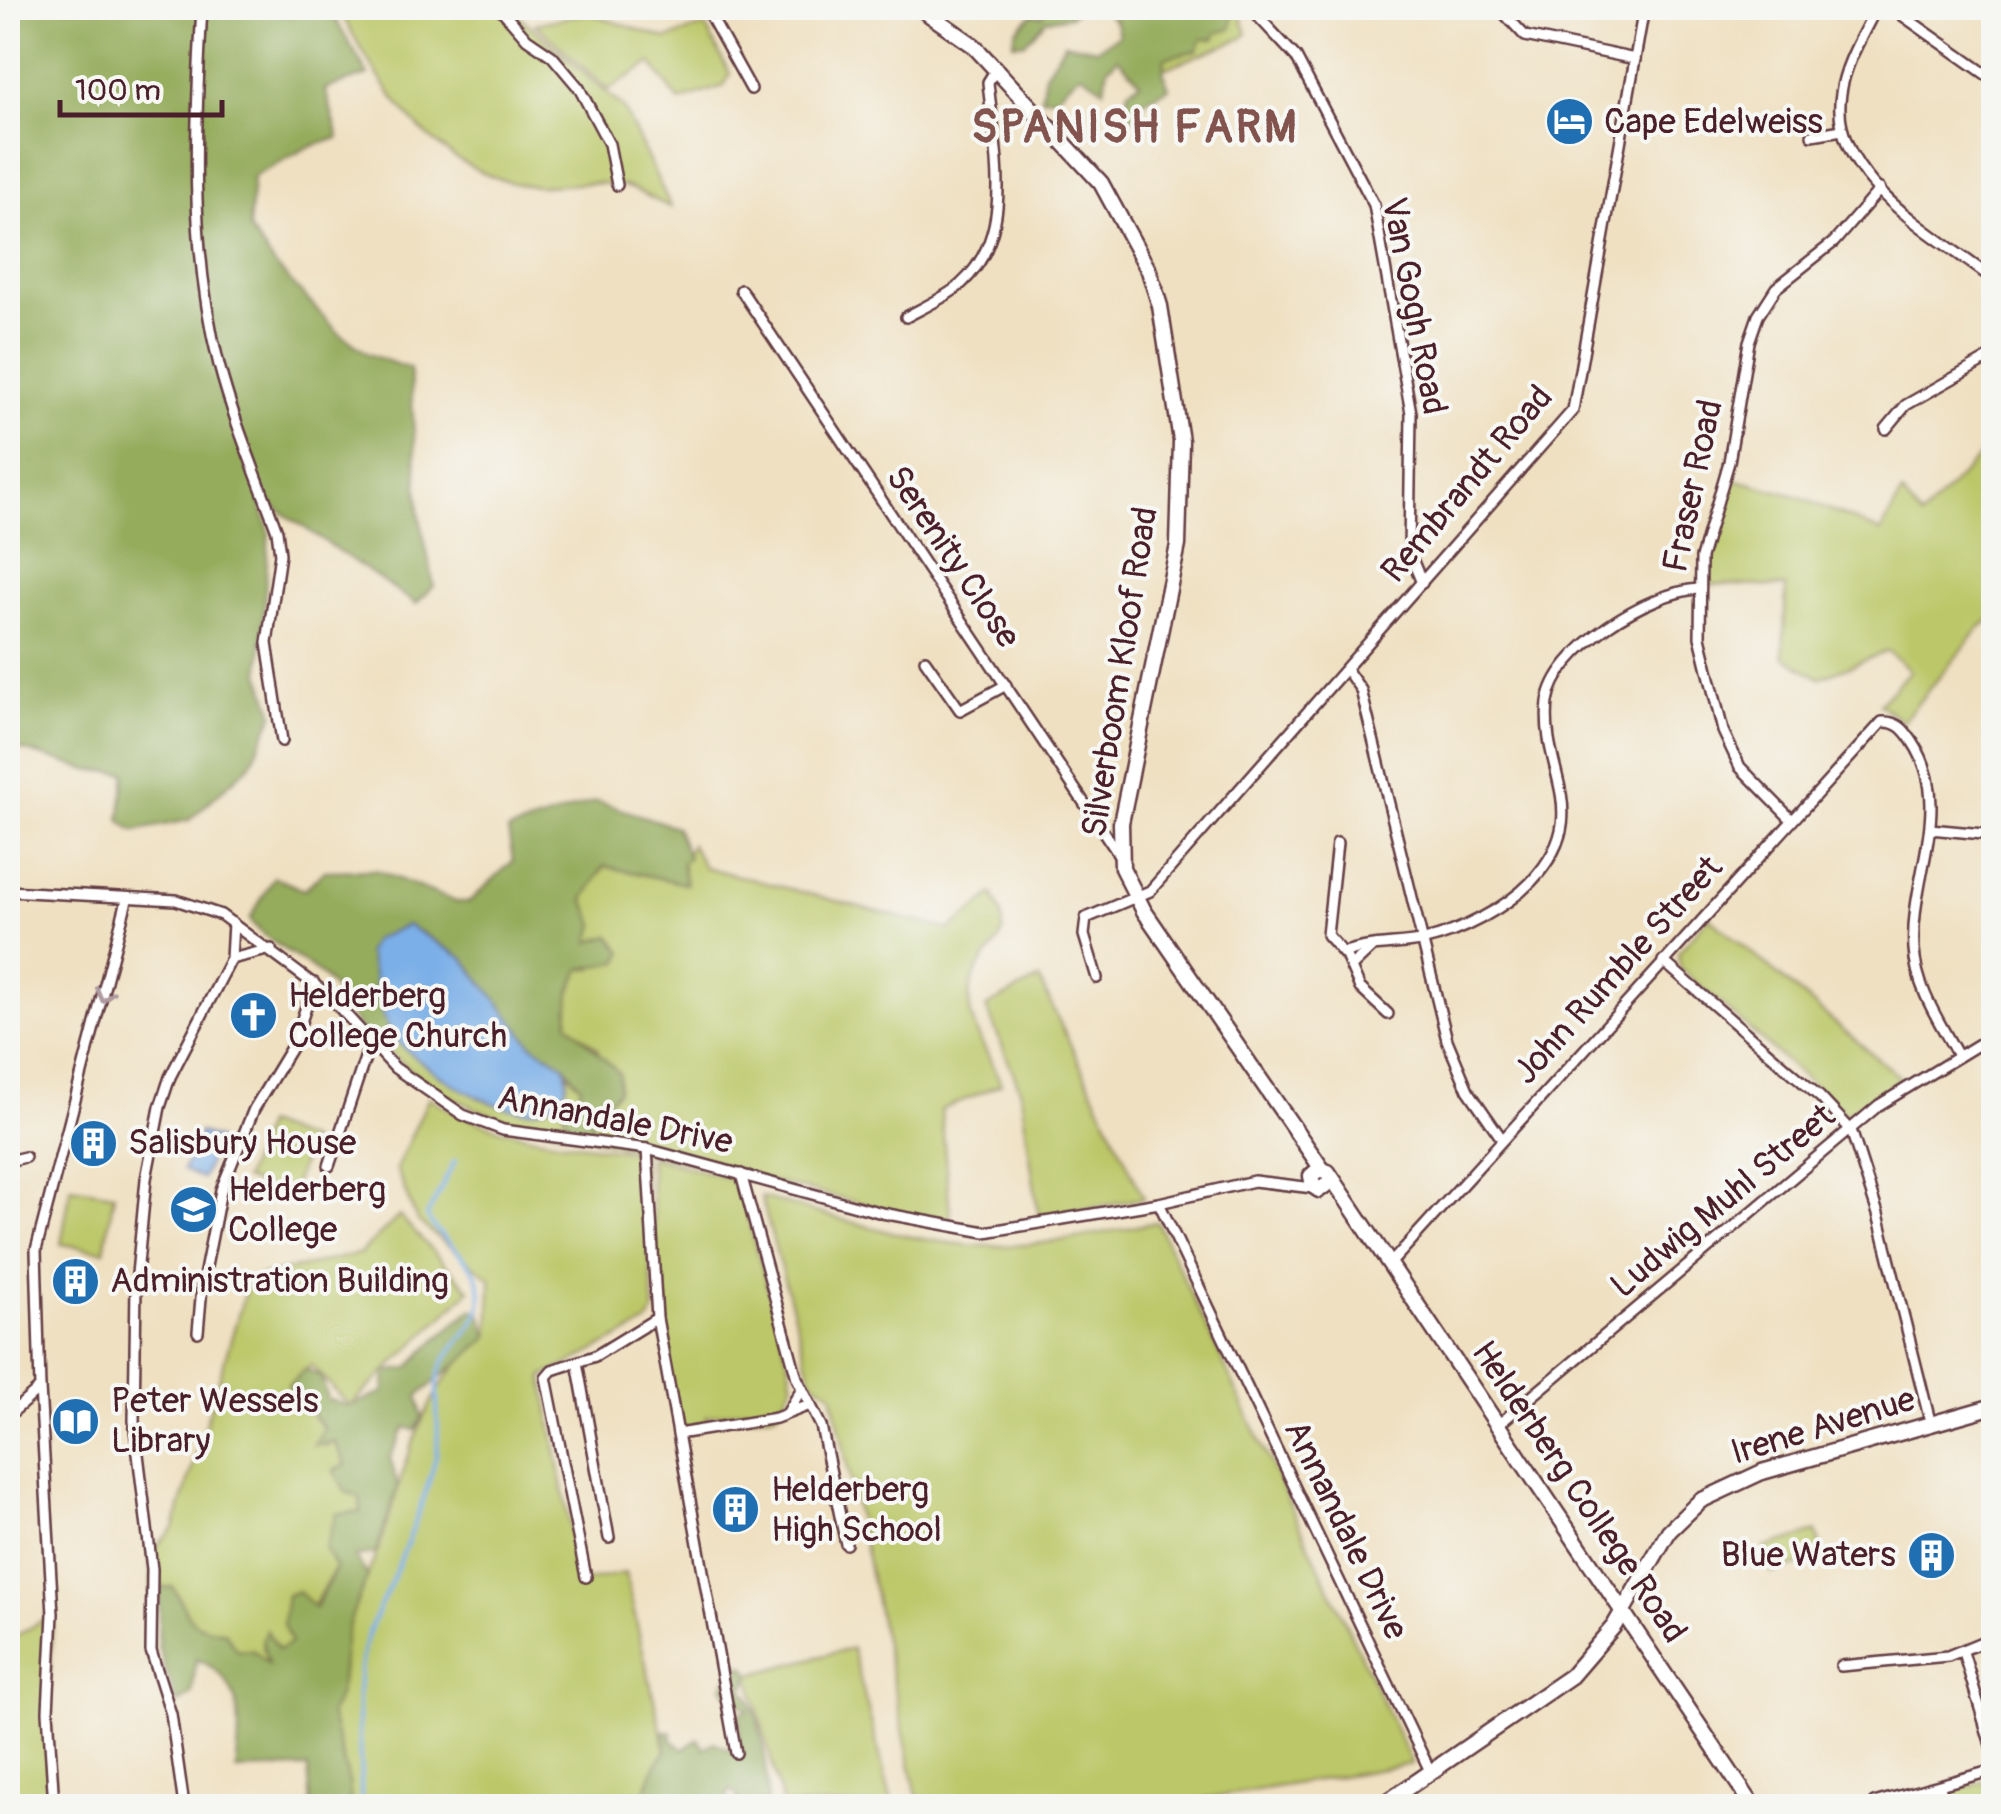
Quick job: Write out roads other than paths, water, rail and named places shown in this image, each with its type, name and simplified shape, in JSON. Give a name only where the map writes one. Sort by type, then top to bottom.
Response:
[{"type":"street","points":[[202,8],[194,154],[197,219],[219,366],[277,531],[280,554],[267,643],[282,741]]},
{"type":"street","points":[[500,8],[527,39],[552,56],[578,88],[608,144],[616,186]]},
{"type":"street","points":[[706,8],[751,89]]},
{"type":"street","name":"Silverboom Kloof Road","points":[[920,8],[972,45],[1112,198],[1155,286],[1181,442],[1178,545],[1121,823],[1120,855],[1135,897]]},
{"type":"street","points":[[1499,8],[1514,30],[1525,36],[1635,59]]},
{"type":"street","name":"Rembrandt Road","points":[[1097,978],[1084,920],[1150,891],[1564,423],[1576,403],[1644,8]]},
{"type":"street","points":[[1876,8],[1843,80],[1842,130],[1856,162],[1880,190],[1994,280]]},
{"type":"street","points":[[1892,8],[1994,80]]},
{"type":"street","name":"Van Gogh Road","points":[[1252,10],[1296,57],[1374,205],[1411,413],[1409,552],[1422,583]]},
{"type":"street","points":[[906,317],[963,282],[991,236],[999,187],[988,82],[996,69]]},
{"type":"street","points":[[1812,135],[1842,130]]},
{"type":"street","name":"Fraser Road","points":[[1791,819],[1749,778],[1727,743],[1706,670],[1698,589],[1707,528],[1728,462],[1749,342],[1758,316],[1776,288],[1834,242],[1880,190]]},
{"type":"street","name":"Serenity Close","points":[[741,290],[1120,855]]},
{"type":"street","points":[[1886,430],[1906,406],[1994,355]]},
{"type":"street","points":[[1343,952],[1425,940],[1502,904],[1532,881],[1552,856],[1564,810],[1548,708],[1551,692],[1568,665],[1624,613],[1650,600],[1698,589]]},
{"type":"street","points":[[925,660],[960,710],[1006,685]]},
{"type":"street","points":[[1346,669],[1361,690],[1400,860],[1425,940],[1453,1057],[1477,1106],[1502,1140]]},
{"type":"street","name":"John Rumble Street","points":[[1390,1264],[1876,724],[1891,722],[1907,732],[1930,770],[1930,829]]},
{"type":"street","points":[[1957,1054],[1920,984],[1914,948],[1930,829],[1994,836]]},
{"type":"street","points":[[1337,843],[1326,926],[1332,946],[1343,952],[1360,988],[1388,1014]]},
{"type":"street","name":"Annandale Drive","points":[[8,891],[190,903],[233,923],[314,983],[370,1043],[431,1095],[481,1123],[503,1130],[647,1149],[882,1213],[974,1231],[1159,1204],[1248,1182],[1290,1184],[1319,1180]]},
{"type":"street","name":"Helderberg College Road","points":[[1135,897],[1308,1152],[1319,1180],[1352,1212],[1390,1264],[1753,1806]]},
{"type":"street","points":[[54,1806],[48,1710],[53,1614],[36,1250],[127,900]]},
{"type":"street","points":[[184,1806],[171,1714],[151,1651],[152,1568],[134,1422],[135,1298],[144,1198],[160,1107],[231,959],[233,923]]},
{"type":"street","points":[[1351,967],[1371,948]]},
{"type":"street","points":[[231,959],[271,949]]},
{"type":"street","points":[[1663,961],[1820,1097],[1851,1130],[1878,1214],[1931,1425]]},
{"type":"street","points":[[198,1332],[202,1287],[221,1190],[254,1109],[294,1043],[314,983]]},
{"type":"street","name":"Ludwig Muhl Street","points":[[1498,1425],[1902,1087],[1994,1034]]},
{"type":"street","points":[[329,1166],[370,1043]]},
{"type":"street","points":[[647,1149],[657,1318],[736,1753]]},
{"type":"street","points":[[8,1161],[25,1157]]},
{"type":"street","points":[[741,1174],[802,1388],[821,1426],[846,1544]]},
{"type":"street","name":"Annandale Drive","points":[[1159,1204],[1431,1773]]},
{"type":"street","points":[[586,1577],[546,1381],[552,1370],[595,1356],[657,1318]]},
{"type":"street","points":[[578,1362],[610,1538]]},
{"type":"street","points":[[8,1416],[40,1388]]},
{"type":"street","points":[[788,1412],[802,1388]]},
{"type":"street","points":[[678,1434],[776,1418],[810,1405]]},
{"type":"street","name":"Irene Avenue","points":[[1381,1806],[1564,1683],[1622,1611],[1669,1531],[1700,1500],[1762,1472],[1994,1406]]},
{"type":"street","points":[[1841,1666],[1963,1652],[1994,1637]]},
{"type":"street","points":[[1963,1652],[1994,1755]]},
{"type":"street","points":[[1874,1803],[1994,1770]]},
{"type":"street","points":[[1940,1787],[1945,1806]]},
{"type":"water","points":[[407,925],[464,959],[532,1045],[564,1065],[566,1083],[557,1100],[541,1109],[499,1105],[453,1084],[401,1045],[387,1024],[367,952],[373,940]]},
{"type":"water","points":[[199,1132],[218,1140],[202,1179],[183,1170]]},
{"type":"waterway","points":[[361,1806],[358,1707],[364,1648],[432,1472],[438,1445],[437,1386],[442,1366],[474,1320],[481,1300],[471,1267],[427,1216],[455,1161]]},
{"type":"place","name":"Cape Edelweiss","points":[[1569,122]]},
{"type":"place","name":"Helderberg College Church","points":[[253,1016]]},
{"type":"place","name":"Salisbury House","points":[[93,1143]]},
{"type":"place","name":"Helderberg College","points":[[193,1210]]},
{"type":"place","name":"Administration Building","points":[[75,1281]]},
{"type":"place","name":"Peter Wessels Library","points":[[76,1421]]},
{"type":"place","name":"Helderberg High School","points":[[736,1510]]},
{"type":"place","name":"Blue Waters","points":[[1931,1555]]},
{"type":"district","name":"SPANISH FARM","points":[[1135,128]]}]
